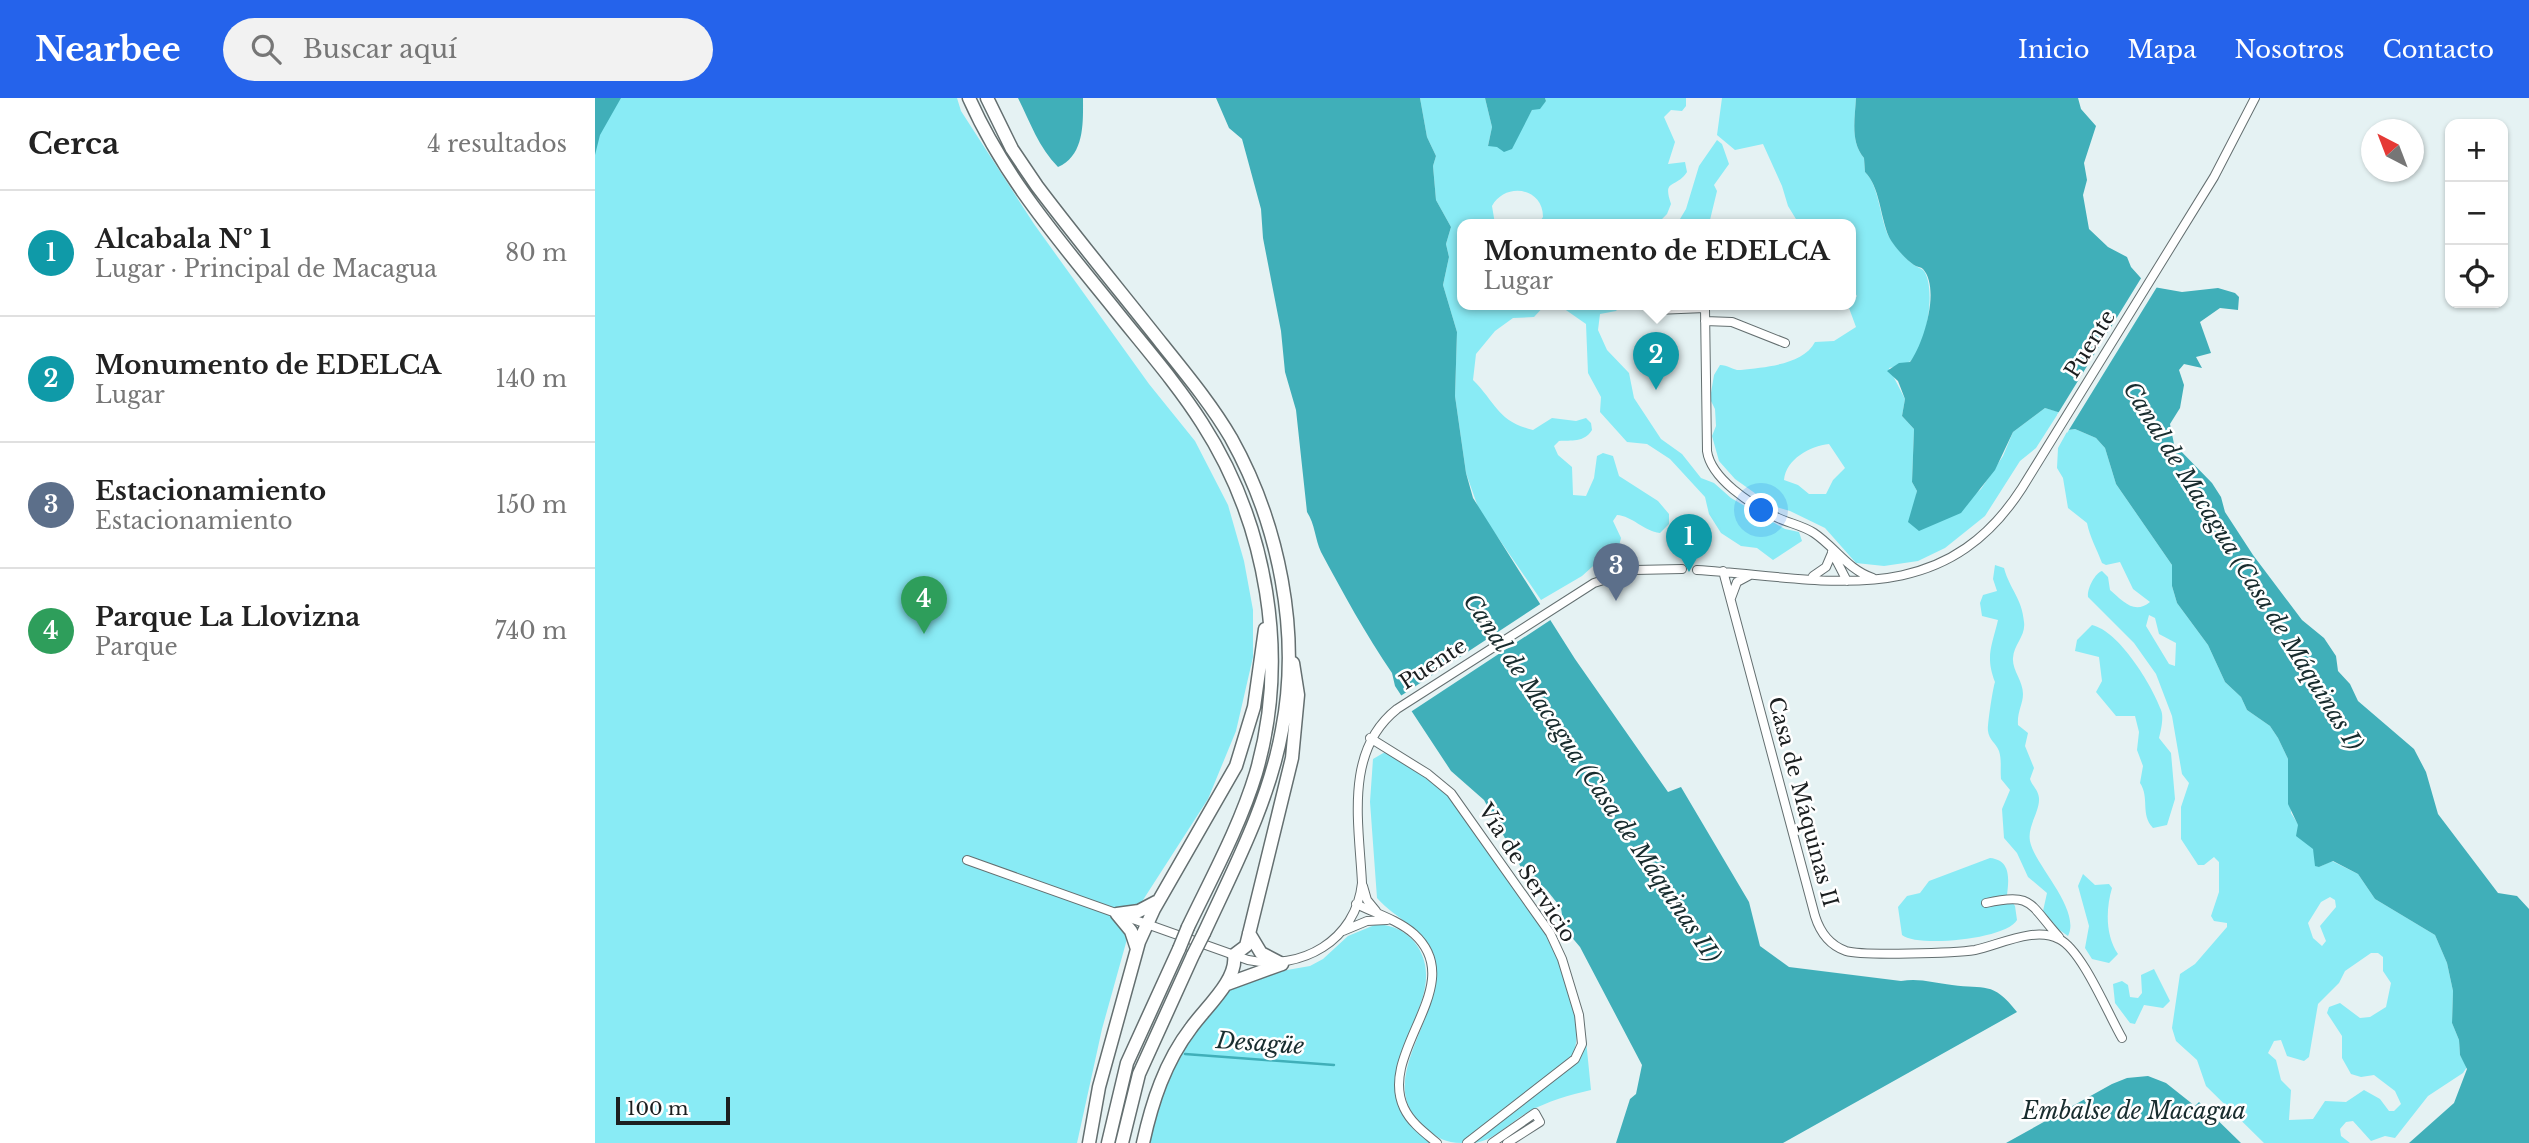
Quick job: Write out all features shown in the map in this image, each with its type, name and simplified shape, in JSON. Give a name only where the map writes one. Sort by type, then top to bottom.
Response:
[{"type":"main road","points":[[969,98],[994,150],[1024,196],[1182,395],[1212,439],[1245,509],[1261,563],[1268,607],[1272,665],[1262,751],[1248,796],[1127,1063],[1108,1143]]},
{"type":"main road","points":[[987,98],[1027,172],[1192,382],[1230,436],[1254,485],[1273,544],[1283,594],[1288,646],[1298,695],[1294,743],[1246,946],[1234,955],[1232,972],[1173,1056],[1153,1103],[1143,1143]]},
{"type":"main road","points":[[1089,1143],[1099,1087],[1146,925],[1227,785],[1240,754],[1254,707],[1268,607]]},
{"type":"main road","points":[[1122,1143],[1139,1074],[1252,827],[1272,772],[1286,706],[1288,646]]},
{"type":"main road","points":[[1137,949],[1131,931],[1117,915],[1147,908],[1160,898]]},
{"type":"main road","points":[[1249,933],[1261,953],[1282,964]]},
{"type":"main road","points":[[1221,988],[1241,976],[1282,964]]},
{"type":"street","name":"Puente","points":[[1697,570],[1879,580],[1930,569],[1974,543],[2006,512],[2214,177],[2255,98]]},
{"type":"street","points":[[1705,310],[1707,451],[1711,465],[1757,505],[1775,517],[1806,528],[1856,570],[1879,580]]},
{"type":"street","points":[[1705,321],[1732,322],[1785,343]]},
{"type":"street","points":[[1826,543],[1847,580]]},
{"type":"street","points":[[1808,577],[1826,568],[1832,553]]},
{"type":"street","name":"Puente","points":[[1370,738],[1397,709],[1594,583],[1622,573],[1646,569],[1682,569]]},
{"type":"street","name":"Casa de Máquinas II","points":[[1723,571],[1815,916],[1824,936],[1846,951],[1858,952],[1967,951],[2042,935],[2061,939]]},
{"type":"street","points":[[1731,601],[1737,582],[1755,573]]},
{"type":"street","points":[[1370,738],[1359,774],[1362,883],[1367,900],[1380,916]]},
{"type":"street","name":"Vía de Servicio","points":[[1370,738],[1429,774],[1458,801],[1550,933],[1562,959],[1579,1015],[1582,1044],[1575,1059],[1467,1143]]},
{"type":"street","points":[[967,860],[1117,915],[1259,962],[1282,964],[1312,954],[1355,924],[1390,920]]},
{"type":"street","points":[[1334,937],[1356,904],[1362,883]]},
{"type":"street","points":[[1986,903],[2012,897],[2023,899],[2075,954],[2122,1038]]},
{"type":"street","points":[[1356,904],[1390,920],[1419,940],[1432,969],[1429,994],[1405,1055],[1400,1088],[1406,1112],[1437,1143]]},
{"type":"street","points":[[1492,1143],[1535,1113],[1540,1122],[1507,1143]]},
{"type":"shaded area","points":[[600,98],[957,98],[961,111],[1034,224],[1149,384],[1195,441],[1228,505],[1244,561],[1253,610],[1253,657],[1236,731],[1208,799],[1134,914],[1102,1029],[1077,1143],[595,1143],[595,104]]},
{"type":"shaded area","points":[[1420,98],[1485,98],[1492,127],[1488,146],[1515,140],[1532,110],[1546,101],[1545,98],[1686,98],[1686,106],[1682,111],[1671,110],[1664,117],[1675,142],[1668,164],[1685,162],[1687,172],[1669,187],[1671,204],[1662,219],[1542,219],[1541,207],[1537,199],[1522,191],[1514,191],[1505,193],[1492,206],[1494,219],[1457,219],[1457,310],[1540,310],[1534,317],[1513,318],[1495,331],[1476,354],[1473,380],[1498,411],[1521,426],[1533,430],[1552,418],[1576,421],[1586,418],[1591,423],[1592,430],[1585,437],[1559,441],[1554,446],[1558,455],[1572,467],[1573,495],[1586,496],[1594,478],[1597,456],[1603,453],[1613,456],[1619,476],[1658,501],[1669,514],[1669,524],[1660,533],[1617,515],[1613,521],[1621,538],[1618,550],[1602,558],[1582,576],[1541,600],[1479,510],[1466,473],[1455,396],[1457,332],[1443,285],[1449,257],[1446,244],[1451,227],[1436,200],[1433,166],[1436,156],[1427,137]]},
{"type":"shaded area","points":[[1722,98],[1856,98],[1854,130],[1857,145],[1864,158],[1865,172],[1877,194],[1886,229],[1903,256],[1923,270],[1929,289],[1928,318],[1921,345],[1909,362],[1889,368],[1905,399],[1902,416],[1914,429],[1912,482],[1917,491],[1913,512],[1965,503],[1981,489],[2003,456],[2013,432],[2045,408],[2059,412],[2036,448],[2020,461],[1985,516],[1945,548],[1918,561],[1884,566],[1856,563],[1825,528],[1773,506],[1735,479],[1719,461],[1712,436],[1716,426],[1715,409],[1710,399],[1714,375],[1720,365],[1738,370],[1783,363],[1802,356],[1815,342],[1834,341],[1856,327],[1850,310],[1856,310],[1857,296],[1856,219],[1796,219],[1763,144],[1735,150],[1717,135]],"holes":[[[1829,444],[1845,468],[1833,480],[1826,494],[1809,494],[1798,485],[1784,480],[1789,466],[1800,455]]]},
{"type":"shaded area","points":[[1717,140],[1722,144],[1729,164],[1714,185],[1717,191],[1710,219],[1680,219],[1686,209],[1699,166]]},
{"type":"shaded area","points":[[1566,310],[1617,310],[1600,314],[1598,330],[1607,350],[1629,373],[1634,398],[1661,439],[1682,454],[1701,478],[1714,483],[1731,498],[1785,529],[1799,532],[1802,541],[1773,560],[1757,548],[1741,546],[1721,533],[1709,514],[1705,497],[1670,459],[1647,444],[1627,442],[1600,412],[1601,397],[1588,373],[1586,324]]},
{"type":"shaded area","points":[[2075,429],[2096,438],[2105,448],[2116,484],[2172,565],[2172,586],[2177,603],[2208,645],[2225,682],[2241,697],[2247,710],[2270,726],[2278,738],[2288,759],[2291,813],[2313,848],[2319,867],[2332,861],[2358,874],[2375,899],[2435,935],[2447,963],[2453,991],[2452,1023],[2459,1040],[2460,1055],[2467,1067],[2463,1073],[2428,1096],[2395,1138],[2385,1136],[2371,1141],[2353,1121],[2346,1122],[2340,1129],[2341,1136],[2350,1143],[2264,1143],[2206,1086],[2197,1060],[2176,1041],[2172,1028],[2180,974],[2195,964],[2227,927],[2227,923],[2214,921],[2211,916],[2219,892],[2219,862],[2214,857],[2204,865],[2198,865],[2181,839],[2181,807],[2189,783],[2182,774],[2172,716],[2156,674],[2134,643],[2088,597],[2092,582],[2102,571],[2108,577],[2110,590],[2124,602],[2139,607],[2150,602],[2133,589],[2120,562],[2106,565],[2102,563],[2087,523],[2068,508],[2063,478],[2057,468],[2058,448],[2068,430]],"holes":[[[2149,615],[2155,618],[2159,634],[2176,643],[2175,666],[2169,664],[2146,626]],[[2330,897],[2335,900],[2336,907],[2320,926],[2326,941],[2322,946],[2313,938],[2308,923],[2321,902]],[[2371,953],[2378,953],[2383,957],[2383,971],[2391,983],[2386,1007],[2370,1017],[2360,1018],[2340,1003],[2329,1007],[2327,1013],[2342,1036],[2342,1058],[2351,1074],[2361,1077],[2374,1075],[2395,1091],[2401,1104],[2394,1111],[2389,1111],[2380,1099],[2364,1090],[2346,1102],[2325,1101],[2313,1119],[2289,1120],[2291,1090],[2281,1080],[2276,1060],[2268,1053],[2274,1041],[2281,1040],[2287,1056],[2304,1061],[2309,1057],[2318,1004],[2339,983],[2345,971]]]},
{"type":"shaded area","points":[[1995,565],[2004,568],[2021,607],[2024,622],[2013,658],[2023,694],[2018,725],[2028,733],[2025,746],[2034,768],[2030,779],[2039,798],[2031,827],[2031,845],[2069,914],[2068,936],[2058,929],[2043,911],[2047,893],[2028,877],[2017,853],[2004,838],[2002,809],[2010,790],[2001,779],[1999,751],[1988,731],[1995,682],[1990,665],[1991,651],[1998,620],[1982,616],[1980,603],[1983,595],[1997,591],[1993,579]]},
{"type":"shaded area","points":[[2092,625],[2113,637],[2133,660],[2161,710],[2159,738],[2171,753],[2175,799],[2167,825],[2153,828],[2147,817],[2140,783],[2143,766],[2137,750],[2139,732],[2135,716],[2116,716],[2096,692],[2102,681],[2099,657],[2075,651],[2077,640]]},
{"type":"shaded area","points":[[1385,752],[1438,787],[1468,819],[1546,934],[1559,961],[1575,1016],[1575,1048],[1569,1060],[1462,1143],[1442,1139],[1424,1127],[1410,1109],[1405,1089],[1407,1068],[1431,1002],[1436,980],[1435,959],[1432,949],[1419,933],[1377,898],[1370,802],[1373,759]]},
{"type":"shaded area","points":[[1990,858],[2002,862],[2007,871],[2007,895],[2015,906],[2017,920],[2010,927],[1962,940],[1925,941],[1902,935],[1898,907],[1907,896],[1920,893],[1929,881]]},
{"type":"shaded area","points":[[2083,874],[2095,885],[2109,884],[2112,888],[2108,921],[2118,954],[2109,963],[2092,959],[2085,948],[2089,926],[2078,886]]},
{"type":"shaded area","points":[[1377,924],[1405,933],[1418,947],[1424,960],[1425,988],[1402,1055],[1396,1093],[1432,1143],[1147,1143],[1158,1101],[1176,1059],[1227,988],[1265,974],[1310,966],[1323,959],[1348,936]]},
{"type":"shaded area","points":[[2154,969],[2170,1001],[2163,1008],[2144,1005],[2135,1024],[2130,1023],[2115,1003],[2113,984],[2122,981],[2128,985],[2130,997],[2138,998],[2142,993],[2141,975]]},
{"type":"shaded area","points":[[1586,1040],[1591,1090],[1543,1105],[1521,1116],[1486,1140],[1470,1143],[1576,1063]]},
{"type":"water","points":[[595,98],[621,98],[600,135],[595,155]]},
{"type":"water","points":[[1018,98],[1083,98],[1081,137],[1067,162],[1058,167],[1051,160]]},
{"type":"water","name":"Canal de Macagua (Casa de Máquinas II)","points":[[1216,98],[1420,98],[1427,137],[1436,156],[1433,166],[1436,200],[1451,227],[1446,244],[1449,257],[1443,285],[1457,332],[1455,396],[1466,473],[1473,498],[1575,659],[1668,792],[1681,787],[1749,902],[1760,946],[1789,967],[1901,981],[1921,980],[1987,988],[2001,995],[2017,1012],[1783,1143],[1616,1143],[1630,1099],[1636,1094],[1642,1065],[1580,947],[1564,928],[1561,908],[1546,889],[1523,871],[1484,800],[1451,771],[1395,686],[1392,673],[1355,614],[1319,547],[1307,512],[1296,410],[1285,372],[1281,331],[1263,238],[1261,209],[1242,139],[1229,128]]},
{"type":"water","points":[[1485,98],[1545,98],[1546,101],[1540,109],[1532,110],[1512,149],[1504,152],[1497,147],[1488,146],[1492,127]]},
{"type":"water","name":"Canal de Macagua (Casa de Máquinas I)","points":[[1856,98],[2078,98],[2081,109],[2096,126],[2084,163],[2087,180],[2083,195],[2089,229],[2108,247],[2127,257],[2131,267],[2148,286],[2182,292],[2218,288],[2235,293],[2239,297],[2238,310],[2220,308],[2200,322],[2211,353],[2196,357],[2202,368],[2184,364],[2179,370],[2184,385],[2180,408],[2170,424],[2174,444],[2212,483],[2221,497],[2225,512],[2253,555],[2302,620],[2324,638],[2336,656],[2338,671],[2350,684],[2358,701],[2414,749],[2426,772],[2438,814],[2498,893],[2517,896],[2529,909],[2529,1143],[2409,1143],[2454,1103],[2467,1069],[2460,1055],[2459,1040],[2452,1023],[2453,991],[2447,963],[2435,935],[2375,899],[2358,874],[2333,861],[2315,866],[2313,849],[2296,836],[2298,825],[2288,804],[2288,759],[2278,738],[2270,726],[2247,710],[2241,697],[2225,682],[2208,645],[2177,603],[2172,586],[2172,565],[2116,484],[2105,448],[2096,438],[2075,429],[2068,430],[2061,413],[2045,408],[2013,432],[1995,470],[1961,513],[1919,531],[1908,522],[1917,491],[1912,482],[1914,429],[1902,416],[1905,399],[1898,381],[1887,371],[1899,363],[1910,362],[1915,354],[1925,330],[1930,290],[1923,269],[1907,259],[1889,237],[1877,194],[1865,172],[1864,158],[1857,145],[1854,130]]},
{"type":"water","name":"Embalse de Macagua","points":[[2148,1076],[2166,1083],[2195,1106],[2199,1102],[2241,1143],[2006,1143],[2112,1084],[2127,1078]]},
{"type":"pier","points":[[2143,275],[2149,283],[2160,282],[2067,433],[2057,415]]},
{"type":"pier","points":[[1545,601],[1555,617],[1409,713],[1399,697]]},
{"type":"waterway","name":"Desagüe","points":[[1185,1054],[1334,1065]]},
{"type":"place","name":"Monumento de EDELCA","points":[[1656,390]]},
{"type":"place","name":"Alcabala Nº 1","points":[[1689,572]]},
{"type":"place","name":"Estacionamiento","points":[[1616,601]]},
{"type":"place","name":"Parque La Llovizna","points":[[924,634]]}]
